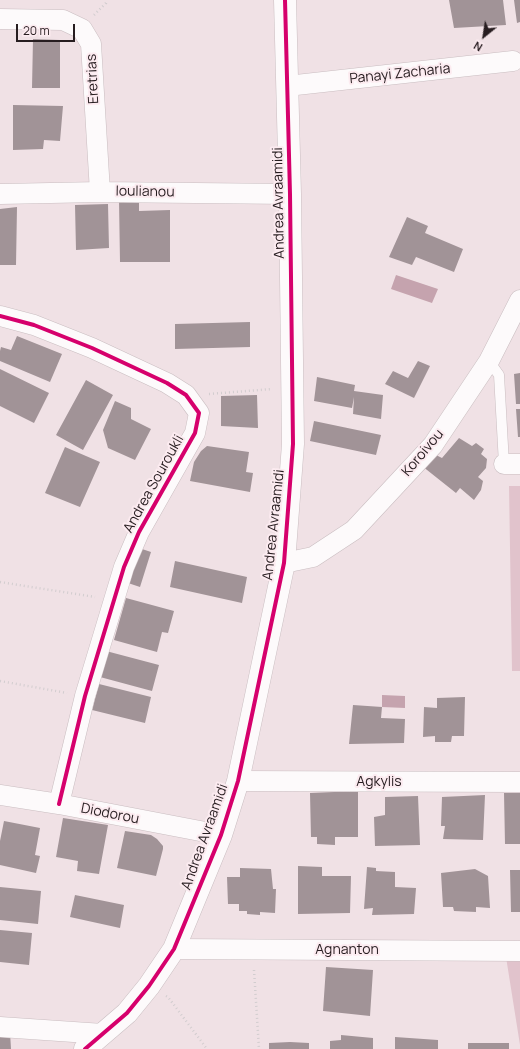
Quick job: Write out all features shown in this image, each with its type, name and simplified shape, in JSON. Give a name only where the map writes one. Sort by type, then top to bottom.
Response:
[{"type":"street","name":"Andrea Avraamidi","points":[[103,1034],[127,1013],[149,986],[174,949],[221,835],[238,781],[284,563],[293,444],[290,194],[285,0]]},
{"type":"street","name":"Eretrias","points":[[0,19],[63,20],[82,29],[91,44],[100,192]]},
{"type":"street","name":"Panayi Zacharia","points":[[287,86],[513,62]]},
{"type":"street","name":"Ioulianou","points":[[0,194],[100,192],[290,194]]},
{"type":"street","name":"Koroivou","points":[[284,563],[313,557],[354,530],[433,445],[489,361],[520,300]]},
{"type":"street","name":"Andrea Souroukli","points":[[0,316],[34,325],[92,348],[167,383],[186,395],[199,413],[195,433],[139,532],[124,567],[85,696],[59,804]]},
{"type":"street","name":"Agkylis","points":[[238,781],[520,782]]},
{"type":"street","name":"Diodorou","points":[[0,796],[59,804],[221,835]]},
{"type":"street","name":"Agnanton","points":[[174,949],[520,951]]},
{"type":"street","points":[[0,1027],[103,1034]]},
{"type":"street","points":[[85,1049],[103,1034]]},
{"type":"lane","points":[[489,361],[499,376],[512,464]]},
{"type":"path","points":[[186,395],[292,387]]},
{"type":"path","points":[[0,582],[113,600]]},
{"type":"path","points":[[0,682],[85,696]]},
{"type":"path","points":[[253,949],[259,1049]]},
{"type":"path","points":[[149,986],[168,997],[207,1049]]},
{"type":"shaded area","points":[[396,275],[438,289],[432,303],[391,289]]},
{"type":"shaded area","points":[[509,486],[520,486],[520,671],[512,671]]},
{"type":"shaded area","points":[[382,695],[405,696],[405,708],[382,707]]},
{"type":"shaded area","points":[[520,956],[520,1045],[506,957]]},
{"type":"building","points":[[449,0],[503,0],[506,25],[454,28]]},
{"type":"building","points":[[514,0],[520,0],[520,22],[517,23]]},
{"type":"building","points":[[33,39],[60,40],[60,88],[32,88]]},
{"type":"building","points":[[13,105],[63,106],[60,141],[44,140],[43,149],[13,150]]},
{"type":"building","points":[[119,200],[139,200],[139,211],[170,210],[170,262],[120,262]]},
{"type":"building","points":[[108,204],[109,248],[76,250],[75,205]]},
{"type":"building","points":[[17,207],[16,265],[0,265],[0,209]]},
{"type":"building","points":[[407,217],[428,226],[425,233],[463,249],[454,272],[416,257],[412,265],[389,257]]},
{"type":"building","points":[[250,322],[250,347],[175,349],[175,324]]},
{"type":"building","points":[[17,336],[62,354],[50,382],[0,361],[1,347],[11,350]]},
{"type":"building","points":[[418,361],[430,366],[414,398],[385,384],[393,371],[408,378]]},
{"type":"building","points":[[0,369],[49,393],[34,423],[0,406]]},
{"type":"building","points":[[520,373],[520,404],[516,404],[514,374]]},
{"type":"building","points":[[317,377],[355,385],[354,391],[383,395],[381,419],[353,414],[354,397],[352,408],[314,401]]},
{"type":"building","points":[[86,380],[113,395],[83,450],[56,435]]},
{"type":"building","points":[[257,395],[258,428],[221,426],[221,396]]},
{"type":"building","points":[[115,401],[131,408],[131,419],[151,429],[135,460],[108,448],[103,430]]},
{"type":"building","points":[[516,409],[520,409],[520,437],[518,437]]},
{"type":"building","points":[[314,421],[381,435],[376,455],[310,441]]},
{"type":"building","points":[[459,438],[472,446],[476,443],[484,449],[481,454],[487,459],[486,468],[478,477],[483,481],[481,490],[474,500],[460,488],[456,493],[422,466],[432,453],[442,458]]},
{"type":"building","points":[[207,446],[249,452],[246,472],[253,473],[250,492],[190,481],[194,462],[201,451]]},
{"type":"building","points":[[65,447],[100,462],[80,507],[45,493]]},
{"type":"building","points":[[136,547],[151,552],[140,587],[125,582]]},
{"type":"building","points":[[175,561],[247,577],[242,603],[170,587]]},
{"type":"building","points":[[126,598],[174,611],[168,633],[162,632],[157,652],[114,640]]},
{"type":"building","points":[[106,651],[159,665],[152,691],[100,677]]},
{"type":"building","points":[[99,684],[151,697],[145,723],[92,710]]},
{"type":"building","points":[[465,697],[464,736],[452,736],[451,742],[435,742],[435,736],[423,737],[424,707],[437,708],[437,698]]},
{"type":"building","points":[[353,705],[382,707],[381,718],[405,719],[404,743],[349,744]]},
{"type":"building","points":[[358,791],[358,837],[335,837],[335,845],[317,844],[317,837],[311,837],[310,793]]},
{"type":"building","points":[[504,793],[520,793],[520,844],[505,844]]},
{"type":"building","points":[[485,795],[483,840],[443,839],[445,826],[441,826],[442,797]]},
{"type":"building","points":[[418,796],[420,845],[375,846],[374,817],[385,815],[385,797]]},
{"type":"building","points":[[63,818],[108,825],[99,874],[77,871],[78,861],[56,857]]},
{"type":"building","points":[[4,821],[40,828],[35,855],[40,856],[36,873],[0,865],[0,841]]},
{"type":"building","points":[[125,831],[151,835],[163,846],[156,876],[117,868]]},
{"type":"building","points":[[298,866],[322,867],[322,876],[351,876],[350,913],[298,914]]},
{"type":"building","points":[[367,867],[376,868],[376,871],[395,872],[395,887],[416,888],[414,914],[372,915],[373,908],[364,909]]},
{"type":"building","points":[[240,868],[271,869],[273,889],[276,889],[275,913],[260,912],[260,915],[247,914],[247,911],[239,911],[239,904],[228,904],[227,877],[240,877]]},
{"type":"building","points":[[475,869],[488,876],[490,908],[476,907],[476,912],[454,911],[453,907],[443,907],[441,873]]},
{"type":"building","points":[[510,870],[520,870],[520,912],[511,912]]},
{"type":"building","points":[[0,887],[41,891],[38,924],[0,920]]},
{"type":"building","points":[[75,895],[124,905],[120,928],[70,917]]},
{"type":"building","points":[[0,930],[32,933],[29,965],[0,962]]},
{"type":"building","points":[[326,967],[373,970],[370,1016],[323,1011]]},
{"type":"building","points":[[10,1032],[11,1049],[0,1049],[0,1033]]},
{"type":"building","points":[[341,1035],[373,1038],[373,1049],[330,1049],[330,1041],[341,1040]]},
{"type":"building","points":[[395,1037],[438,1040],[438,1049],[395,1049]]},
{"type":"building","points":[[269,1043],[309,1043],[309,1049],[269,1049]]},
{"type":"building","points":[[468,1043],[509,1043],[509,1049],[468,1049]]},
{"type":"cycle path","points":[[85,1049],[127,1013],[149,986],[174,949],[221,835],[238,781],[284,563],[293,444],[290,194],[285,0]]},
{"type":"cycle path","points":[[0,316],[34,325],[92,348],[167,383],[186,395],[199,413],[195,433],[139,532],[124,567],[85,696],[59,804]]}]
